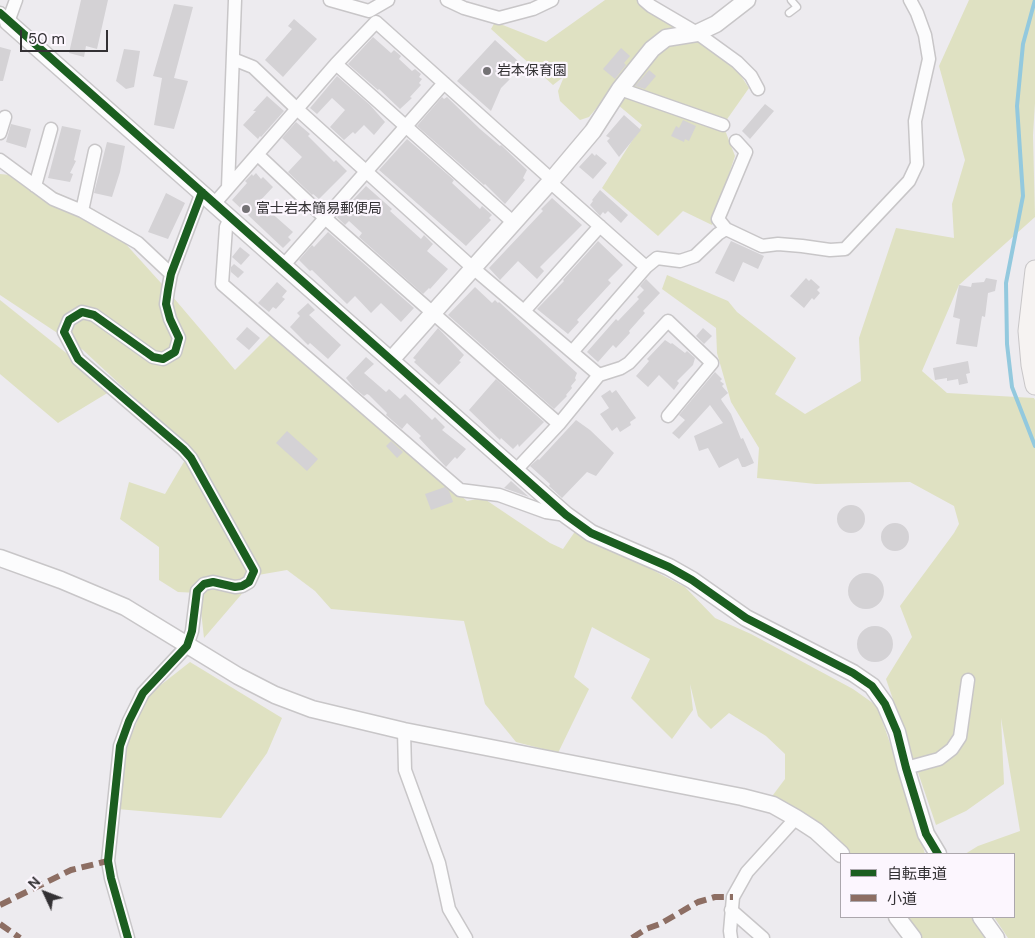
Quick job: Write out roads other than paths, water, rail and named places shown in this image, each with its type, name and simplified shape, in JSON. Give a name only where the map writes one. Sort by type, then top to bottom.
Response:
[{"type":"main road","points":[[1035,270],[1028,331],[1035,385]]},
{"type":"street","points":[[16,0],[4,18],[566,515],[591,533],[669,566],[746,618],[853,673],[872,686],[885,704],[897,732],[926,834],[937,853]]},
{"type":"street","points":[[228,188],[235,0]]},
{"type":"street","points":[[330,0],[369,11],[388,0]]},
{"type":"street","points":[[446,0],[464,8],[499,18],[532,9],[552,0]]},
{"type":"street","points":[[644,0],[697,33],[737,62],[751,76],[758,89]]},
{"type":"street","points":[[391,360],[593,132],[620,89],[652,49],[666,38],[697,33],[716,24],[747,0]]},
{"type":"street","points":[[736,141],[746,152],[718,219],[726,230],[762,246],[778,244],[830,250],[845,249],[908,181],[917,164],[915,121],[929,59],[925,35],[910,0]]},
{"type":"street","points":[[128,938],[111,878],[108,860],[120,746],[129,721],[143,693],[188,646],[192,631],[196,591],[204,584],[213,582],[234,587],[242,586],[249,582],[254,571],[191,458],[78,359],[64,332],[70,320],[82,312],[94,315],[153,358],[164,359],[175,352],[179,338],[170,319],[166,304],[171,274],[208,198],[228,188],[336,64],[376,22],[646,267]]},
{"type":"street","points":[[234,59],[253,67],[297,110],[473,268],[599,375]]},
{"type":"street","points":[[336,64],[514,223]]},
{"type":"street","points":[[283,266],[444,83]]},
{"type":"street","points":[[620,89],[723,125]]},
{"type":"street","points":[[0,133],[5,117]]},
{"type":"street","points":[[35,186],[50,129]]},
{"type":"street","points":[[82,211],[94,151]]},
{"type":"street","points":[[258,154],[325,218],[559,424]]},
{"type":"street","points":[[0,160],[53,199],[82,211],[138,243],[171,274]]},
{"type":"street","points":[[230,218],[226,227],[222,284],[460,490],[499,495],[546,512],[566,515]]},
{"type":"street","points":[[524,311],[600,226]]},
{"type":"street","points":[[572,352],[646,267],[658,258],[680,261],[695,256],[718,234],[726,230]]},
{"type":"street","points":[[516,470],[559,424],[599,375],[621,368],[629,363],[668,321],[712,363],[668,416]]},
{"type":"street","points":[[0,558],[61,580],[125,607],[238,676],[312,710],[742,797],[773,806],[796,818],[816,831],[840,853]]},
{"type":"street","points":[[906,768],[939,759],[952,748],[960,737],[968,680]]},
{"type":"street","points":[[404,730],[405,770],[439,863],[449,910],[466,938]]},
{"type":"street","points":[[731,938],[733,897],[747,872],[796,818]]},
{"type":"street","points":[[731,910],[763,938]]},
{"type":"street","points":[[898,918],[913,938]]},
{"type":"street","points":[[982,918],[996,938]]},
{"type":"lane","points":[[789,14],[797,7],[792,0]]},
{"type":"waterway","points":[[1035,0],[1023,44],[1017,106],[1023,196],[1006,283],[1007,344],[1012,387],[1035,446]]},
{"type":"place","name":"岩本保育園","points":[[487,71]]},
{"type":"place","name":"富士岩本簡易郵便局","points":[[246,209]]}]
